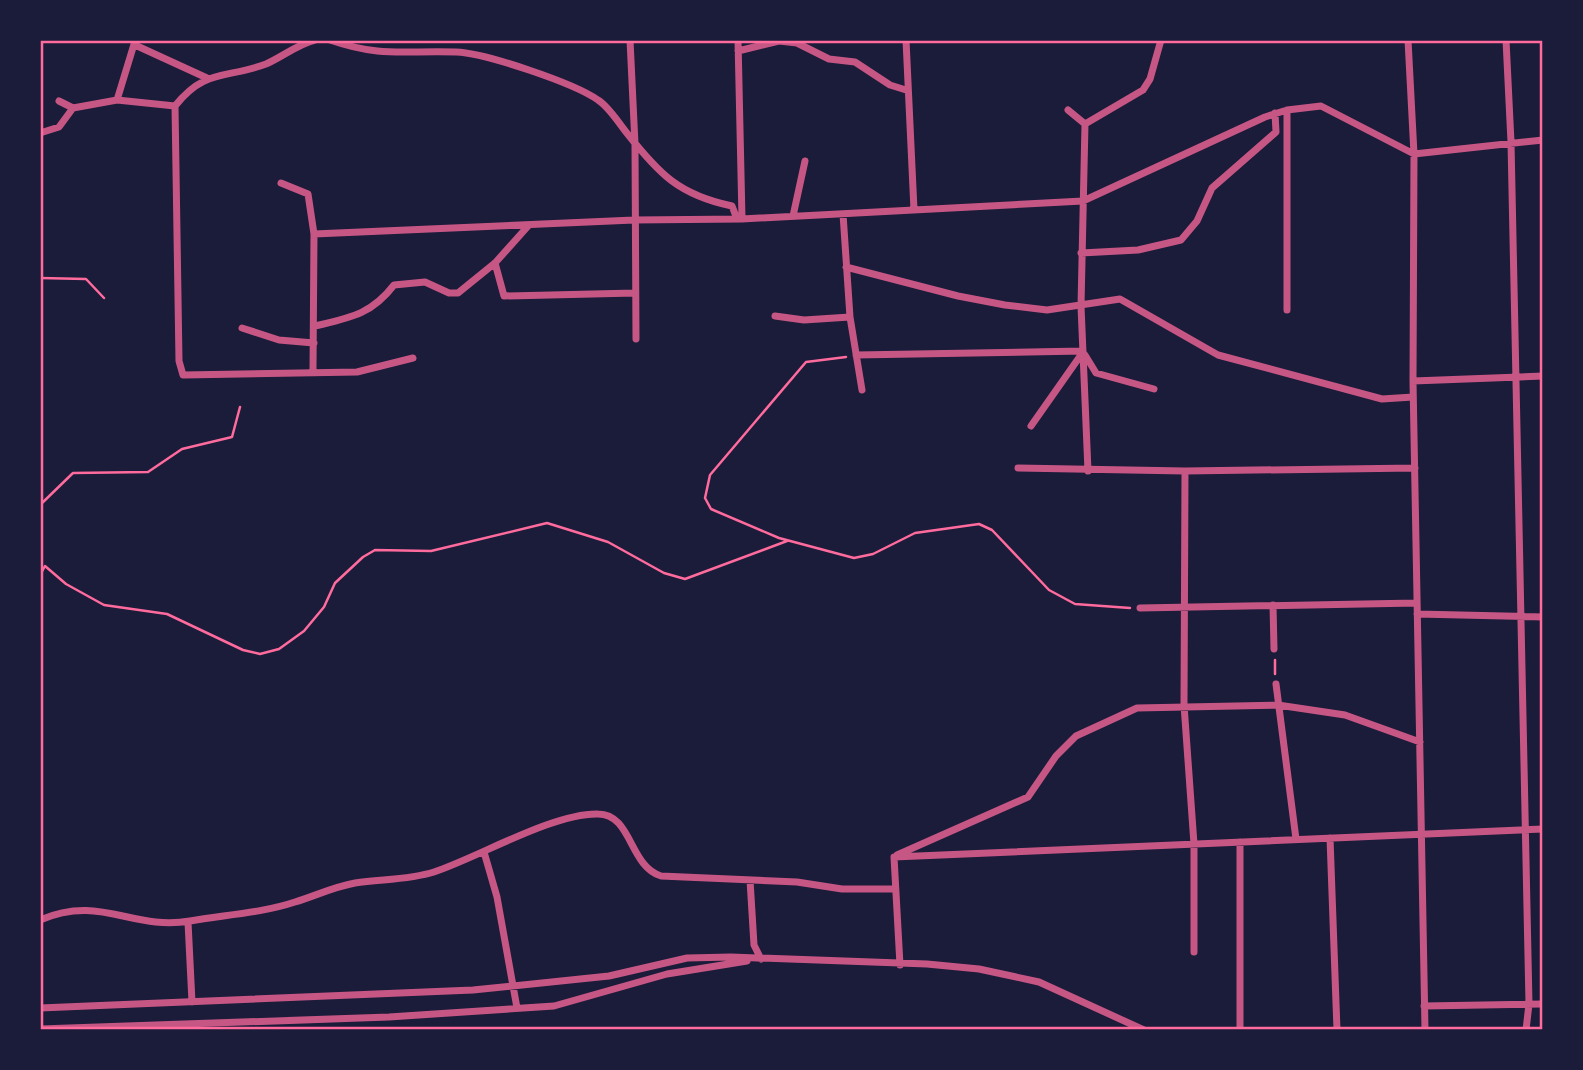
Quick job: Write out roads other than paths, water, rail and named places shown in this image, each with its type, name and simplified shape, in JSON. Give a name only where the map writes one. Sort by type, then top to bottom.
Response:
[{"type":"street","points":[[315,40],[264,64],[207,78],[188,90],[175,106],[179,361],[183,375],[313,370],[357,372],[413,358]]},
{"type":"street","points":[[330,40],[379,54],[458,52],[570,85],[599,100],[654,166],[681,188],[698,199],[732,206],[739,219]]},
{"type":"street","points":[[630,40],[635,144],[636,340]]},
{"type":"street","points":[[738,40],[739,219]]},
{"type":"street","points":[[906,40],[906,90],[914,210]]},
{"type":"street","points":[[1084,124],[1143,90],[1150,79],[1161,40]]},
{"type":"street","points":[[1408,40],[1414,154],[1413,397],[1425,1030]]},
{"type":"street","points":[[1506,40],[1511,142],[1529,1004],[1526,1030]]},
{"type":"street","points":[[738,51],[779,41],[797,43],[829,59],[855,62],[890,85],[906,90]]},
{"type":"street","points":[[117,100],[135,43],[207,78]]},
{"type":"street","points":[[59,101],[73,108],[117,100],[175,106]]},
{"type":"street","points":[[314,234],[634,220],[739,219],[1083,201],[1275,113],[1321,106],[1414,154],[1543,140]]},
{"type":"street","points":[[40,133],[59,127],[73,108]]},
{"type":"street","points":[[1068,110],[1084,124],[1081,306],[1088,471]]},
{"type":"street","points":[[1287,110],[1287,310]]},
{"type":"street","points":[[1081,253],[1138,250],[1181,240],[1197,221],[1212,188],[1276,132],[1275,113]]},
{"type":"street","points":[[793,216],[805,162]]},
{"type":"street","points":[[281,183],[308,194],[314,234],[313,370]]},
{"type":"street","points":[[843,214],[850,317],[862,390]]},
{"type":"street","points":[[314,326],[365,312],[380,303],[394,285],[425,282],[449,293],[458,293],[495,263],[529,225]]},
{"type":"street","points":[[495,263],[504,296],[635,293]]},
{"type":"street","points":[[846,267],[957,296],[1047,310],[1120,299],[1218,355],[1382,398],[1413,397]]},
{"type":"street","points":[[775,316],[804,320],[850,317]]},
{"type":"street","points":[[242,328],[278,340],[314,343]]},
{"type":"street","points":[[856,355],[1083,351]]},
{"type":"street","points":[[1083,351],[1096,373],[1154,389]]},
{"type":"street","points":[[1031,426],[1083,351]]},
{"type":"street","points":[[1413,382],[1543,376]]},
{"type":"street","points":[[1018,468],[1185,471],[1415,468]]},
{"type":"street","points":[[1185,471],[1184,705],[1194,844],[1194,952]]},
{"type":"street","points":[[1140,608],[1417,603]]},
{"type":"street","points":[[1273,605],[1274,649]]},
{"type":"street","points":[[1418,614],[1543,617]]},
{"type":"street","points":[[1276,684],[1296,839]]},
{"type":"street","points":[[894,857],[1028,797],[1056,756],[1076,736],[1137,708],[1278,705],[1345,715],[1420,742]]},
{"type":"street","points":[[40,920],[90,908],[148,922],[188,922],[278,907],[328,889],[355,883],[416,877],[553,824],[601,814],[611,815],[619,822],[641,864],[649,873],[661,876],[797,882],[842,889],[895,889]]},
{"type":"street","points":[[894,857],[1543,829]]},
{"type":"street","points":[[1330,838],[1337,1030]]},
{"type":"street","points":[[1240,842],[1240,1030]]},
{"type":"street","points":[[484,852],[497,897],[517,1008]]},
{"type":"street","points":[[894,857],[900,965]]},
{"type":"street","points":[[750,880],[754,945],[761,959]]},
{"type":"street","points":[[188,922],[192,1002]]},
{"type":"street","points":[[40,1008],[513,986],[609,976],[687,958],[761,959],[979,970],[1039,982],[1144,1030]]},
{"type":"street","points":[[40,1029],[389,1017],[554,1006],[667,974],[761,959]]},
{"type":"street","points":[[1424,1006],[1543,1004]]}]
